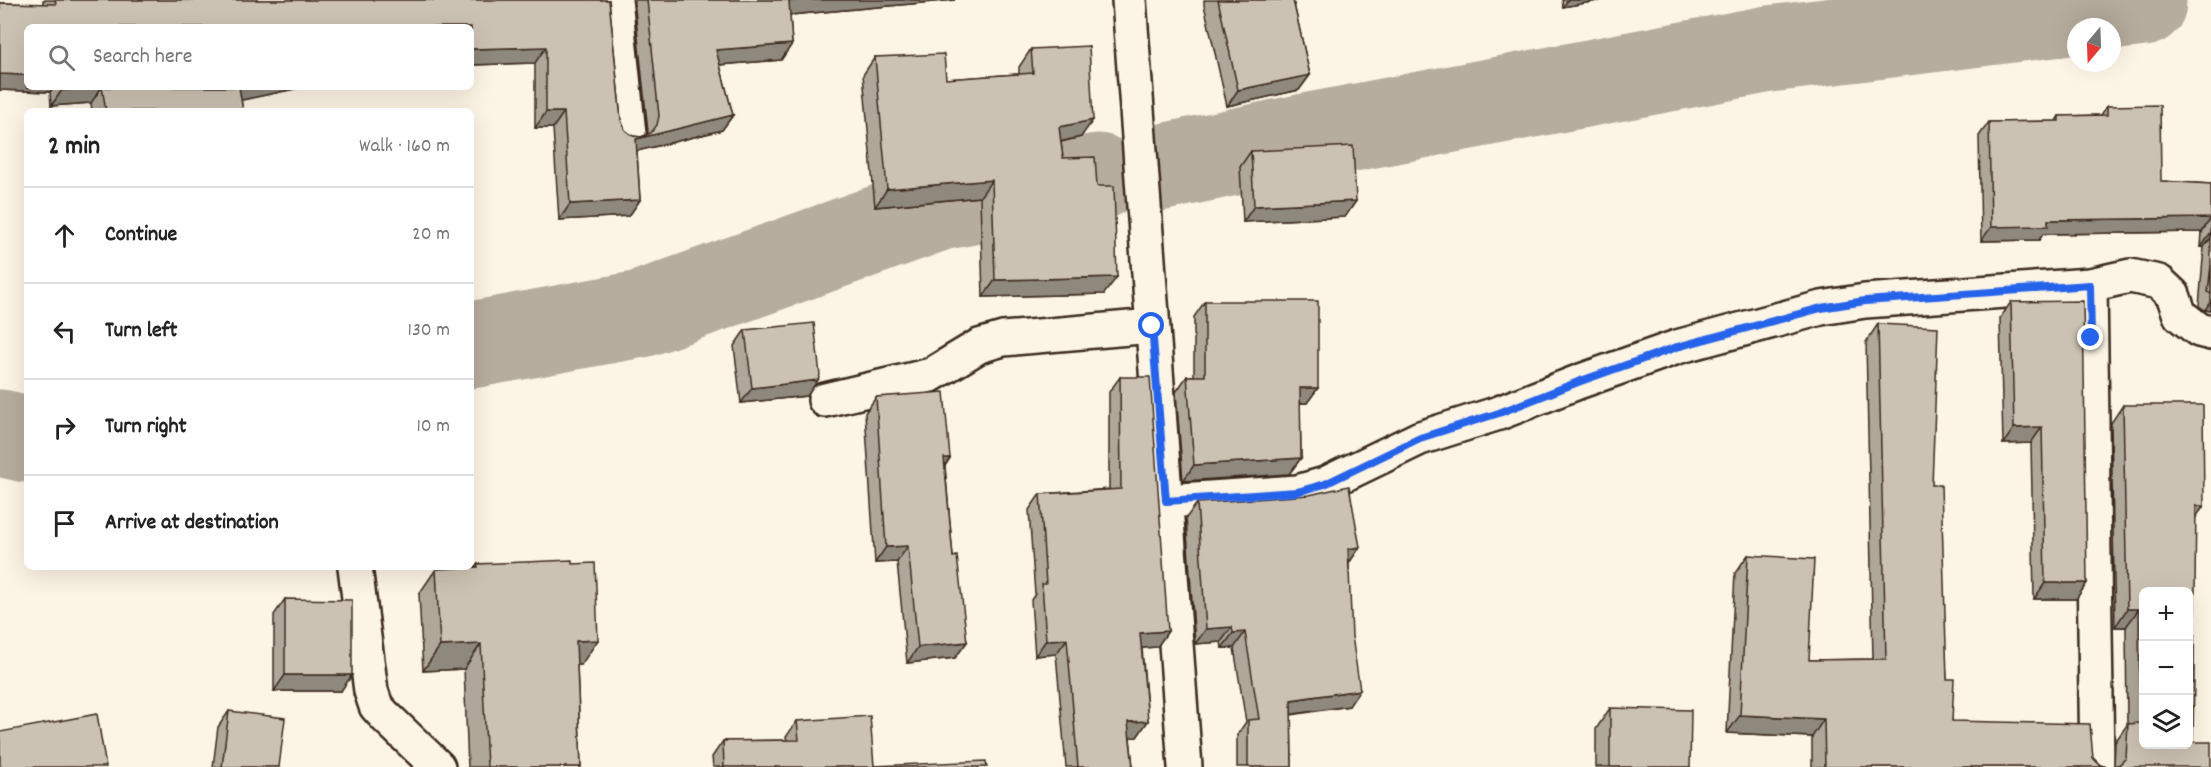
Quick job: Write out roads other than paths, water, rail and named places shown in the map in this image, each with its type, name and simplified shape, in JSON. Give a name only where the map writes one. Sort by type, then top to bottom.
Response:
[{"type":"street","points":[[615,0],[628,134]]},
{"type":"street","points":[[1129,0],[1185,767]]},
{"type":"street","points":[[1166,501],[1297,492],[1325,484],[1420,438],[1499,413],[1677,347],[1821,308],[1865,301],[2090,285],[2130,276],[2159,282],[2173,295],[2180,315],[2199,330],[2211,333]]},
{"type":"street","points":[[2090,285],[2097,767]]},
{"type":"street","points":[[825,400],[930,375],[979,346],[1003,339],[1152,326]]},
{"type":"street","points":[[356,570],[371,691],[376,706],[438,767]]},
{"type":"waterway","points":[[1149,170],[1305,137],[1769,49],[2143,3],[2143,0]]},
{"type":"waterway","points":[[474,344],[641,314],[940,207],[1098,177]]},
{"type":"waterway","points":[[0,433],[24,438]]}]
